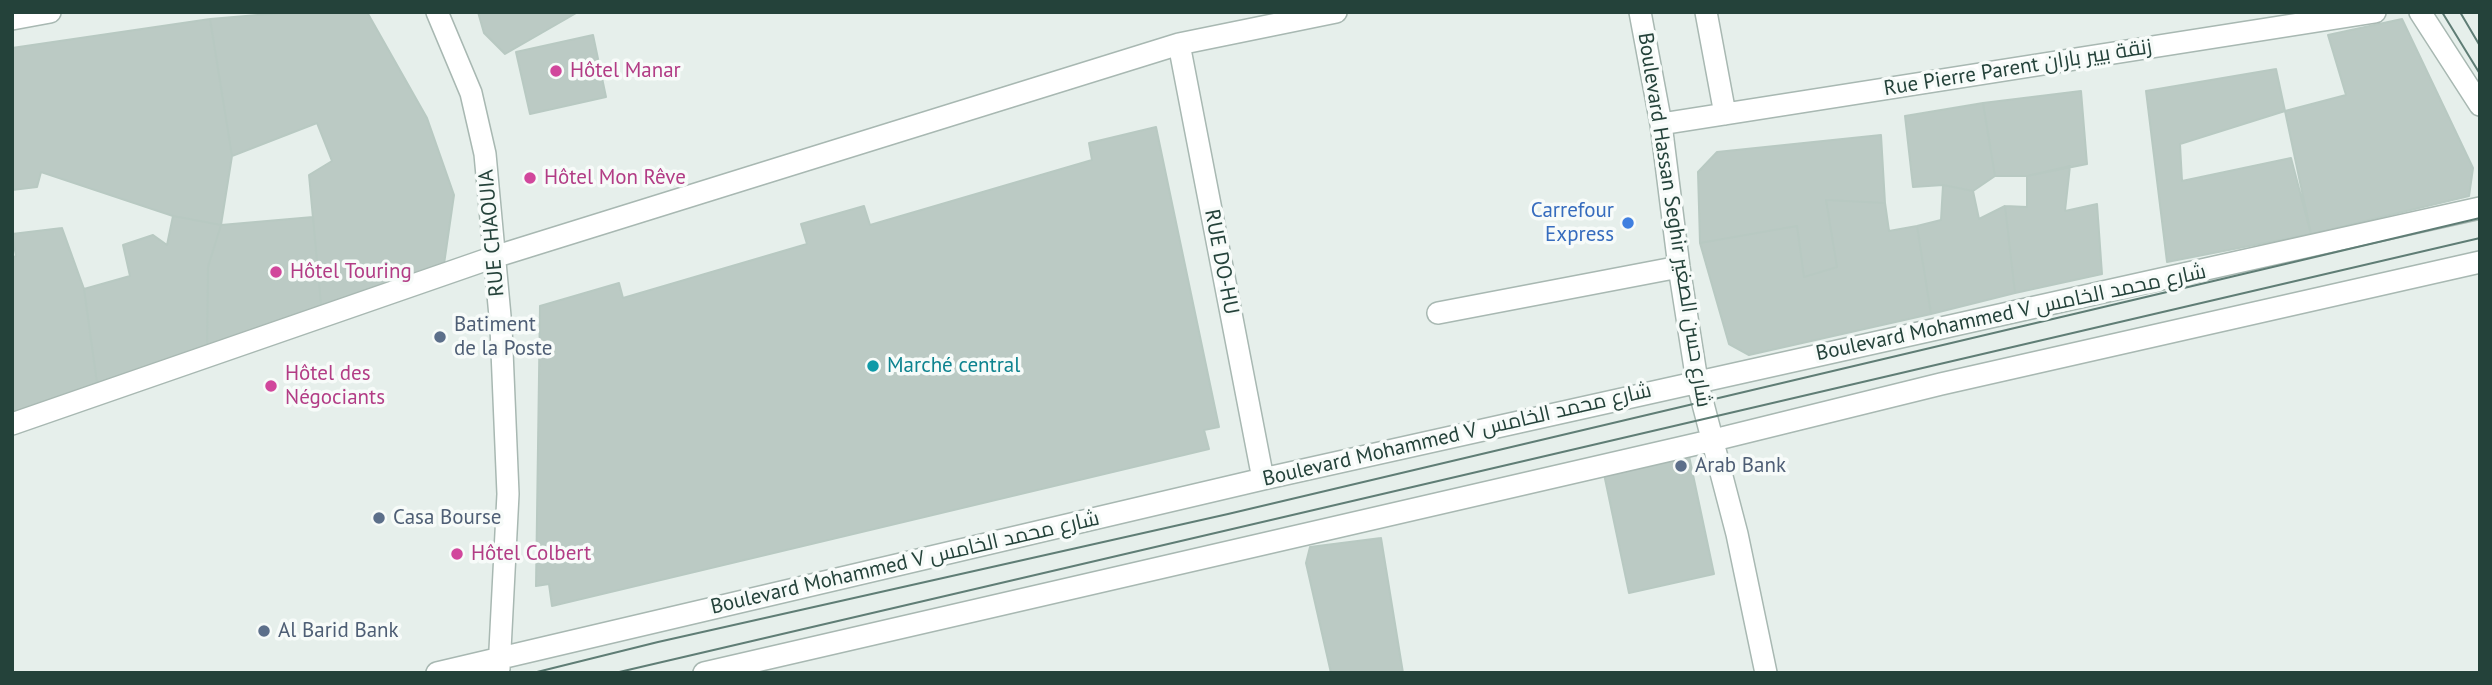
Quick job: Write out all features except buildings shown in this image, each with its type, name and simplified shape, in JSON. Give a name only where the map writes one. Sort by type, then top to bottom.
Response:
[{"type":"street","points":[[12,19],[50,12]]},
{"type":"street","name":"RUE CHAOUIA","points":[[437,12],[471,93],[485,154],[501,327],[508,494],[499,665]]},
{"type":"street","points":[[12,424],[494,257],[1179,44],[1336,12]]},
{"type":"street","name":"Boulevard Hassan Seghir شارع حسن الصغير","points":[[1640,12],[1661,124],[1679,267],[1698,381],[1737,534],[1766,673]]},
{"type":"street","points":[[1706,12],[1725,114]]},
{"type":"street","name":"Rue Pierre Parent زنقة بيير باران","points":[[1661,124],[2375,12]]},
{"type":"street","points":[[2420,12],[2480,105]]},
{"type":"street","name":"RUE DO-HU","points":[[1179,44],[1263,479]]},
{"type":"street","name":"Boulevard Mohammed V شارع محمد الخامس","points":[[437,673],[499,665],[1263,479],[2480,208]]},
{"type":"street","points":[[704,673],[1714,440],[1941,384],[2480,262]]},
{"type":"street","points":[[1438,313],[1679,267]]},
{"type":"tram line","points":[[2442,12],[2480,74]]},
{"type":"tram line","points":[[2460,12],[2480,46]]},
{"type":"tram line","points":[[533,673],[658,642],[1228,514],[2480,218]]},
{"type":"tram line","points":[[615,673],[2480,238]]},
{"type":"place","name":"Hôtel Manar","points":[[556,71]]},
{"type":"place","name":"Hôtel Mon Rêve","points":[[530,178]]},
{"type":"place","name":"Carrefour Express","points":[[1628,223]]},
{"type":"place","name":"Hôtel Touring","points":[[276,272]]},
{"type":"place","name":"Batiment de la Poste","points":[[440,337]]},
{"type":"place","name":"Marché central","points":[[873,366]]},
{"type":"place","name":"Hôtel des Négociants","points":[[271,386]]},
{"type":"place","name":"Arab Bank","points":[[1681,466]]},
{"type":"place","name":"Casa Bourse","points":[[379,518]]},
{"type":"place","name":"Hôtel Colbert","points":[[457,554]]},
{"type":"place","name":"Al Barid Bank","points":[[264,631]]}]
